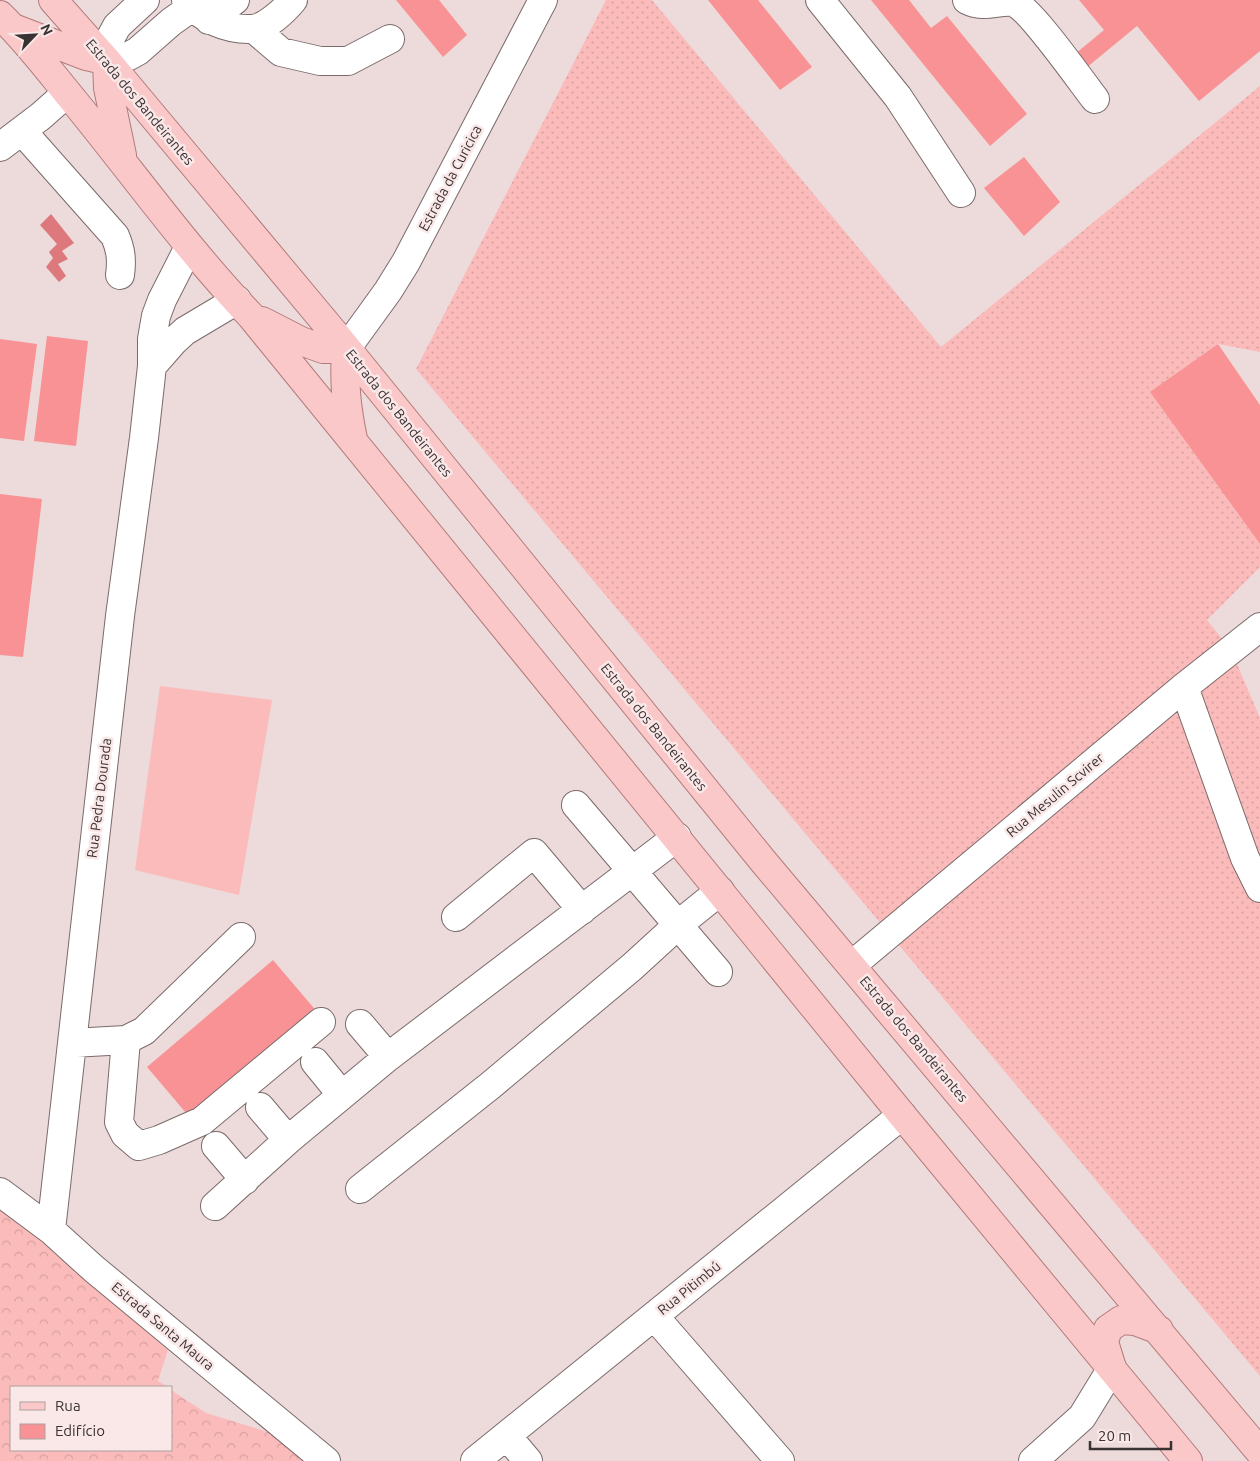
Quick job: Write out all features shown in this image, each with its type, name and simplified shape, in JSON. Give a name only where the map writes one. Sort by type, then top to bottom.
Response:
[{"type":"main road","name":"Estrada dos Bandeirantes","points":[[53,0],[107,60],[346,349],[763,861],[1260,1452]]},
{"type":"main road","points":[[7,22],[86,56],[107,60],[108,88],[123,162]]},
{"type":"main road","points":[[7,22],[67,93],[189,246],[244,308],[354,442],[902,1115],[1112,1368],[1180,1458]]},
{"type":"main road","points":[[244,308],[301,341],[323,349],[346,349],[346,407],[354,442]]},
{"type":"main road","points":[[1112,1368],[1104,1342],[1108,1329],[1121,1320],[1136,1321],[1159,1330]]},
{"type":"street","points":[[145,0],[117,26],[111,37],[107,60],[129,56],[138,51],[171,22],[198,7],[234,0]]},
{"type":"street","points":[[198,7],[228,26],[254,29],[272,20],[293,0]]},
{"type":"street","name":"Estrada da Curicica","points":[[346,349],[388,291],[406,262],[543,0]]},
{"type":"street","points":[[820,0],[898,97],[961,193]]},
{"type":"street","points":[[967,0],[976,5],[1013,2],[1031,16],[1095,99]]},
{"type":"street","points":[[254,29],[281,52],[320,61],[348,61],[390,39]]},
{"type":"street","points":[[0,147],[42,116],[67,93]]},
{"type":"street","points":[[22,130],[115,236],[120,246],[122,259],[120,275]]},
{"type":"street","name":"Rua Pedra Dourada","points":[[52,1230],[120,616],[152,366],[152,339],[156,316],[172,277],[189,246]]},
{"type":"street","points":[[152,366],[185,331],[244,308]]},
{"type":"street","name":"Rua Mesulin Scvirer","points":[[852,965],[1184,687],[1260,627]]},
{"type":"street","points":[[1184,687],[1245,858],[1260,888]]},
{"type":"street","points":[[576,805],[718,972]]},
{"type":"street","points":[[215,1206],[288,1140],[388,1057],[677,837]]},
{"type":"street","points":[[456,917],[534,853],[582,910]]},
{"type":"street","points":[[360,1189],[491,1085],[720,891]]},
{"type":"street","points":[[72,1043],[126,1040],[144,1031],[241,937]]},
{"type":"street","points":[[126,1040],[119,1122],[125,1134],[140,1146],[159,1140],[202,1121],[321,1022]]},
{"type":"street","points":[[360,1024],[388,1057]]},
{"type":"street","points":[[315,1062],[342,1095]]},
{"type":"street","points":[[260,1107],[288,1140]]},
{"type":"street","name":"Rua Pitimbú","points":[[475,1461],[902,1115]]},
{"type":"street","points":[[216,1146],[245,1180]]},
{"type":"street","name":"Estrada Santa Maura","points":[[0,1192],[52,1230],[94,1268],[326,1461]]},
{"type":"street","points":[[654,1316],[780,1461]]},
{"type":"street","points":[[1033,1461],[1082,1417],[1112,1368]]},
{"type":"street","points":[[507,1436],[528,1461]]},
{"type":"green space","points":[[606,0],[652,0],[941,347],[1260,86],[1260,352],[1218,344],[1151,393],[1260,544],[1260,567],[1207,620],[1231,650],[1260,718],[1260,1376],[416,369]]},
{"type":"green space","points":[[160,686],[272,700],[239,895],[135,870]]},
{"type":"green space","points":[[0,1204],[172,1337],[158,1381],[166,1386],[10,1386],[10,1451],[172,1451],[172,1391],[206,1413],[304,1443],[325,1461],[0,1461]]},
{"type":"shaded area","points":[[51,214],[74,243],[62,251],[68,259],[58,264],[66,276],[59,282],[46,267],[53,258],[49,252],[57,244],[40,225]]},
{"type":"building","points":[[396,0],[439,0],[467,35],[443,57]]},
{"type":"building","points":[[708,0],[758,0],[812,67],[780,90]]},
{"type":"building","points":[[871,0],[909,0],[931,28],[947,16],[1027,114],[990,146]]},
{"type":"building","points":[[1079,0],[1260,0],[1260,51],[1199,101],[1137,26],[1080,73],[1069,59],[1104,30]]},
{"type":"building","points":[[1024,157],[1060,202],[1024,236],[984,188]]},
{"type":"building","points":[[47,336],[88,341],[76,446],[34,441]]},
{"type":"building","points":[[0,339],[37,344],[24,441],[0,438]]},
{"type":"building","points":[[1218,344],[1260,405],[1260,544],[1150,392]]},
{"type":"building","points":[[0,494],[42,499],[23,657],[0,655]]},
{"type":"building","points":[[273,960],[318,1013],[192,1120],[147,1067]]}]
